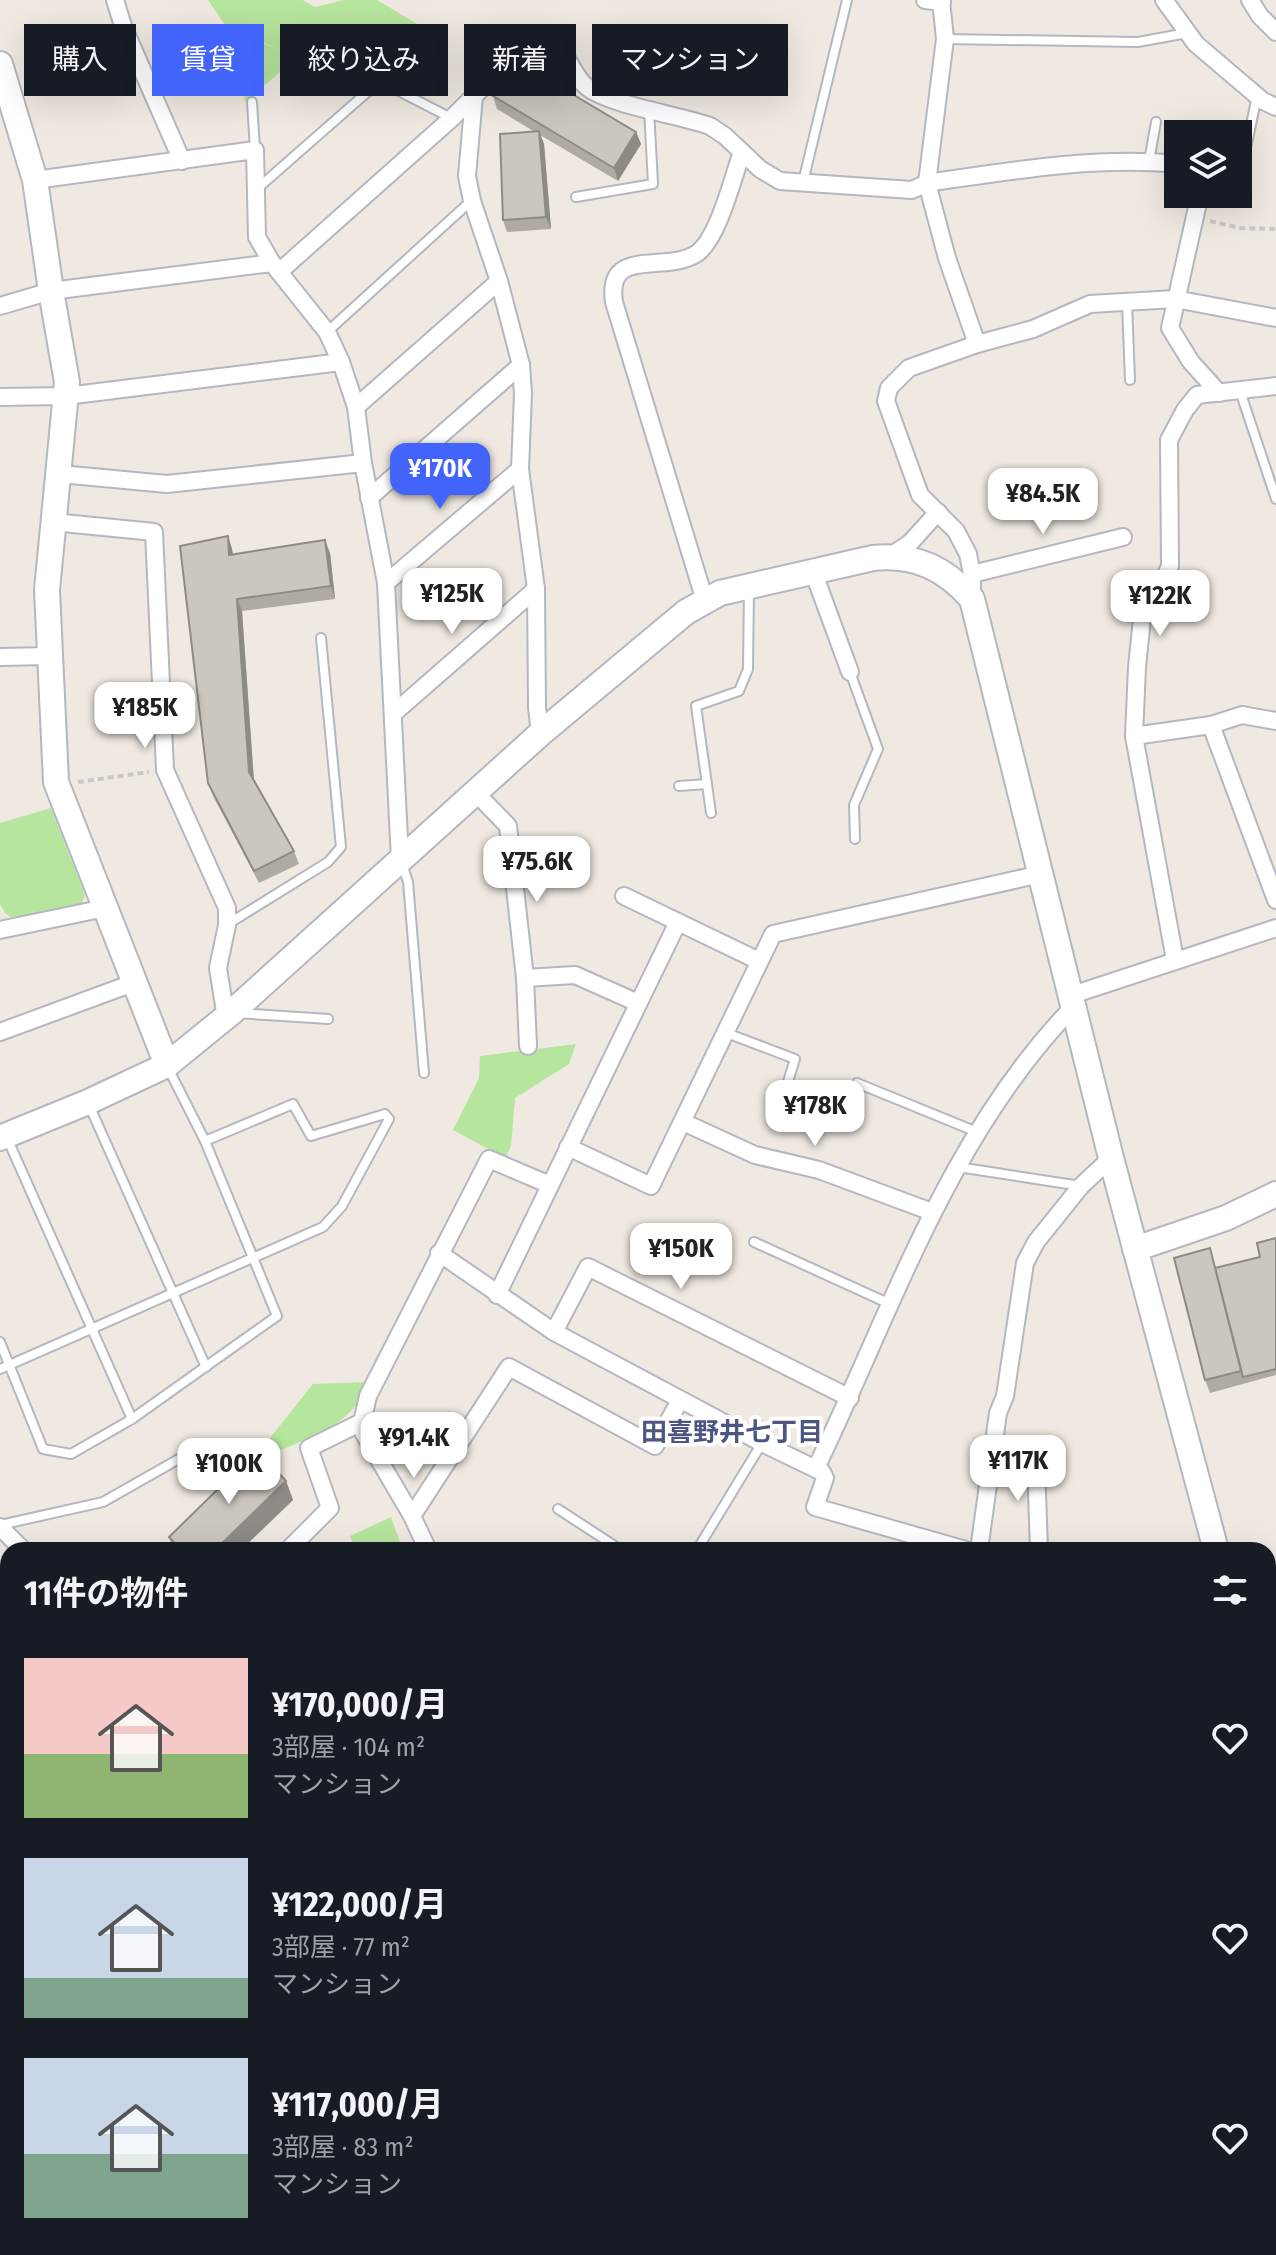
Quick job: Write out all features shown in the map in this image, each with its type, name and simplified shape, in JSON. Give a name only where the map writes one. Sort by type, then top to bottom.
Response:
[{"type":"street","points":[[115,0],[123,26],[182,161]]},
{"type":"street","points":[[1164,0],[1196,44],[1257,96],[1276,107]]},
{"type":"street","points":[[1250,0],[1276,32]]},
{"type":"street","points":[[936,1],[945,39],[927,183],[947,258],[977,344]]},
{"type":"street","points":[[0,64],[35,180],[67,382],[47,590],[56,782],[167,1065]]},
{"type":"street","points":[[576,76],[589,89],[606,97],[710,126],[771,177],[780,181],[912,190],[927,183],[1071,163],[1164,163]]},
{"type":"street","points":[[0,306],[51,291],[275,268],[474,96]]},
{"type":"street","points":[[474,96],[467,176],[521,365],[520,469],[536,589],[540,734]]},
{"type":"street","points":[[35,180],[255,150],[257,237],[275,268],[327,332],[356,407],[363,463],[386,583],[400,859]]},
{"type":"street","points":[[705,601],[618,317],[612,287],[616,274],[625,267],[679,260],[699,252],[712,235],[742,152]]},
{"type":"street","points":[[1198,208],[1170,328],[1191,362],[1219,393]]},
{"type":"street","points":[[356,407],[499,281]]},
{"type":"street","points":[[1214,1542],[1111,1158],[972,599],[968,554],[956,531],[920,495],[886,401],[889,388],[909,368],[977,344],[1033,329],[1090,304],[1175,299],[1276,318]]},
{"type":"street","points":[[0,397],[66,396],[341,362]]},
{"type":"street","points":[[369,498],[521,365]]},
{"type":"street","points":[[1175,960],[1134,736],[1144,599],[1166,575],[1170,566],[1169,440],[1197,395],[1276,386]]},
{"type":"street","points":[[60,474],[167,484],[363,463]]},
{"type":"street","points":[[386,583],[520,469]]},
{"type":"street","points":[[889,557],[910,543],[938,512]]},
{"type":"street","points":[[53,522],[154,532],[165,770],[227,908],[227,925],[218,968],[228,1015]]},
{"type":"street","points":[[972,574],[1123,537]]},
{"type":"street","points":[[3,1137],[167,1065],[228,1015],[540,734],[686,612],[705,601],[749,585],[889,557],[924,563],[955,580],[972,599]]},
{"type":"street","points":[[813,571],[850,672]]},
{"type":"street","points":[[394,713],[536,589]]},
{"type":"street","points":[[0,657],[49,656]]},
{"type":"street","points":[[1134,736],[1211,725],[1242,715],[1276,721]]},
{"type":"street","points":[[1211,725],[1276,900]]},
{"type":"street","points":[[475,792],[508,826],[525,978],[528,1046]]},
{"type":"street","points":[[568,1147],[651,1186],[773,934],[1041,874]]},
{"type":"street","points":[[624,896],[759,961]]},
{"type":"street","points":[[0,930],[105,908]]},
{"type":"street","points":[[497,1295],[678,922]]},
{"type":"street","points":[[816,1468],[932,1212],[977,1132],[1042,1038],[1073,1001],[1175,960],[1276,928]]},
{"type":"street","points":[[525,978],[575,975],[638,1003]]},
{"type":"street","points":[[0,1032],[133,983]]},
{"type":"street","points":[[683,1122],[755,1155],[819,1170],[932,1212]]},
{"type":"street","points":[[980,1542],[998,1413],[1005,1396],[1025,1263],[1036,1242],[1081,1186],[1111,1158]]},
{"type":"street","points":[[424,1542],[364,1434],[362,1422],[368,1396],[489,1159],[550,1185]]},
{"type":"street","points":[[1135,1249],[1226,1218],[1276,1194]]},
{"type":"street","points":[[439,1253],[554,1332],[762,1443],[816,1468],[825,1478],[815,1507],[938,1542]]},
{"type":"street","points":[[554,1332],[588,1267],[850,1398]]},
{"type":"street","points":[[412,1516],[509,1367],[655,1446],[680,1400]]},
{"type":"street","points":[[296,1542],[330,1508],[309,1448],[362,1422]]},
{"type":"street","points":[[991,1460],[1036,1465],[1039,1542]]},
{"type":"street","points":[[0,1526],[15,1542]]},
{"type":"lane","points":[[803,182],[847,0]]},
{"type":"lane","points":[[945,39],[1138,42],[1187,33]]},
{"type":"lane","points":[[255,190],[372,88],[381,85],[391,87],[452,118]]},
{"type":"lane","points":[[1252,120],[1257,96]]},
{"type":"lane","points":[[252,102],[255,150]]},
{"type":"lane","points":[[576,197],[653,184],[649,108]]},
{"type":"lane","points":[[1149,161],[1156,122]]},
{"type":"lane","points":[[327,332],[472,201]]},
{"type":"lane","points":[[1127,303],[1130,380]]},
{"type":"lane","points":[[1240,391],[1276,499]]},
{"type":"lane","points":[[711,813],[696,706],[739,691],[748,669],[749,585]]},
{"type":"lane","points":[[227,925],[328,862],[341,847],[321,638]]},
{"type":"lane","points":[[850,672],[878,749],[854,805],[855,839]]},
{"type":"lane","points":[[679,786],[707,784]]},
{"type":"lane","points":[[400,859],[408,882],[424,1073]]},
{"type":"lane","points":[[228,1015],[328,1019]]},
{"type":"lane","points":[[724,1032],[795,1059],[786,1088],[808,1098]]},
{"type":"lane","points":[[0,1342],[43,1449],[71,1454],[132,1419],[277,1316],[205,1141],[167,1065]]},
{"type":"lane","points":[[857,1083],[977,1132]]},
{"type":"lane","points":[[88,1102],[206,1367]]},
{"type":"lane","points":[[0,1369],[323,1227],[342,1206],[389,1119],[385,1114],[311,1136],[293,1104],[205,1141]]},
{"type":"lane","points":[[3,1137],[132,1419]]},
{"type":"lane","points":[[958,1167],[1081,1186]]},
{"type":"lane","points":[[754,1242],[890,1304]]},
{"type":"lane","points":[[702,1542],[762,1443]]},
{"type":"lane","points":[[0,1526],[103,1502],[184,1456]]},
{"type":"lane","points":[[558,1509],[609,1542]]},
{"type":"path","points":[[1196,218],[1240,228],[1276,229]]},
{"type":"path","points":[[68,783],[165,770]]},
{"type":"green space","points":[[208,0],[303,0],[315,7],[344,0],[377,0],[417,24],[280,24],[280,50],[264,43],[264,24],[224,24]]},
{"type":"green space","points":[[264,43],[280,50],[280,72],[264,86]]},
{"type":"green space","points":[[51,808],[85,895],[82,903],[12,918],[0,904],[0,823]]},
{"type":"green space","points":[[576,1044],[569,1064],[515,1098],[511,1146],[505,1158],[453,1130],[479,1078],[480,1056]]},
{"type":"green space","points":[[365,1382],[354,1408],[333,1426],[281,1450],[270,1438],[313,1384]]},
{"type":"green space","points":[[391,1517],[400,1542],[353,1542],[350,1536]]},
{"type":"building","points":[[493,96],[576,96],[636,132],[614,168]]},
{"type":"building","points":[[539,131],[546,217],[503,220],[500,134]]},
{"type":"building","points":[[228,536],[229,555],[325,540],[331,586],[237,599],[249,772],[294,851],[254,871],[208,783],[180,546]]},
{"type":"building","points":[[1276,1238],[1276,1369],[1243,1377],[1215,1268],[1260,1257],[1257,1243]]},
{"type":"building","points":[[1210,1248],[1241,1371],[1205,1380],[1174,1258]]},
{"type":"building","points":[[258,1450],[286,1481],[223,1542],[174,1542],[169,1537]]},
{"type":"district","name":"田喜野井七丁目","points":[[732,1432]]}]
